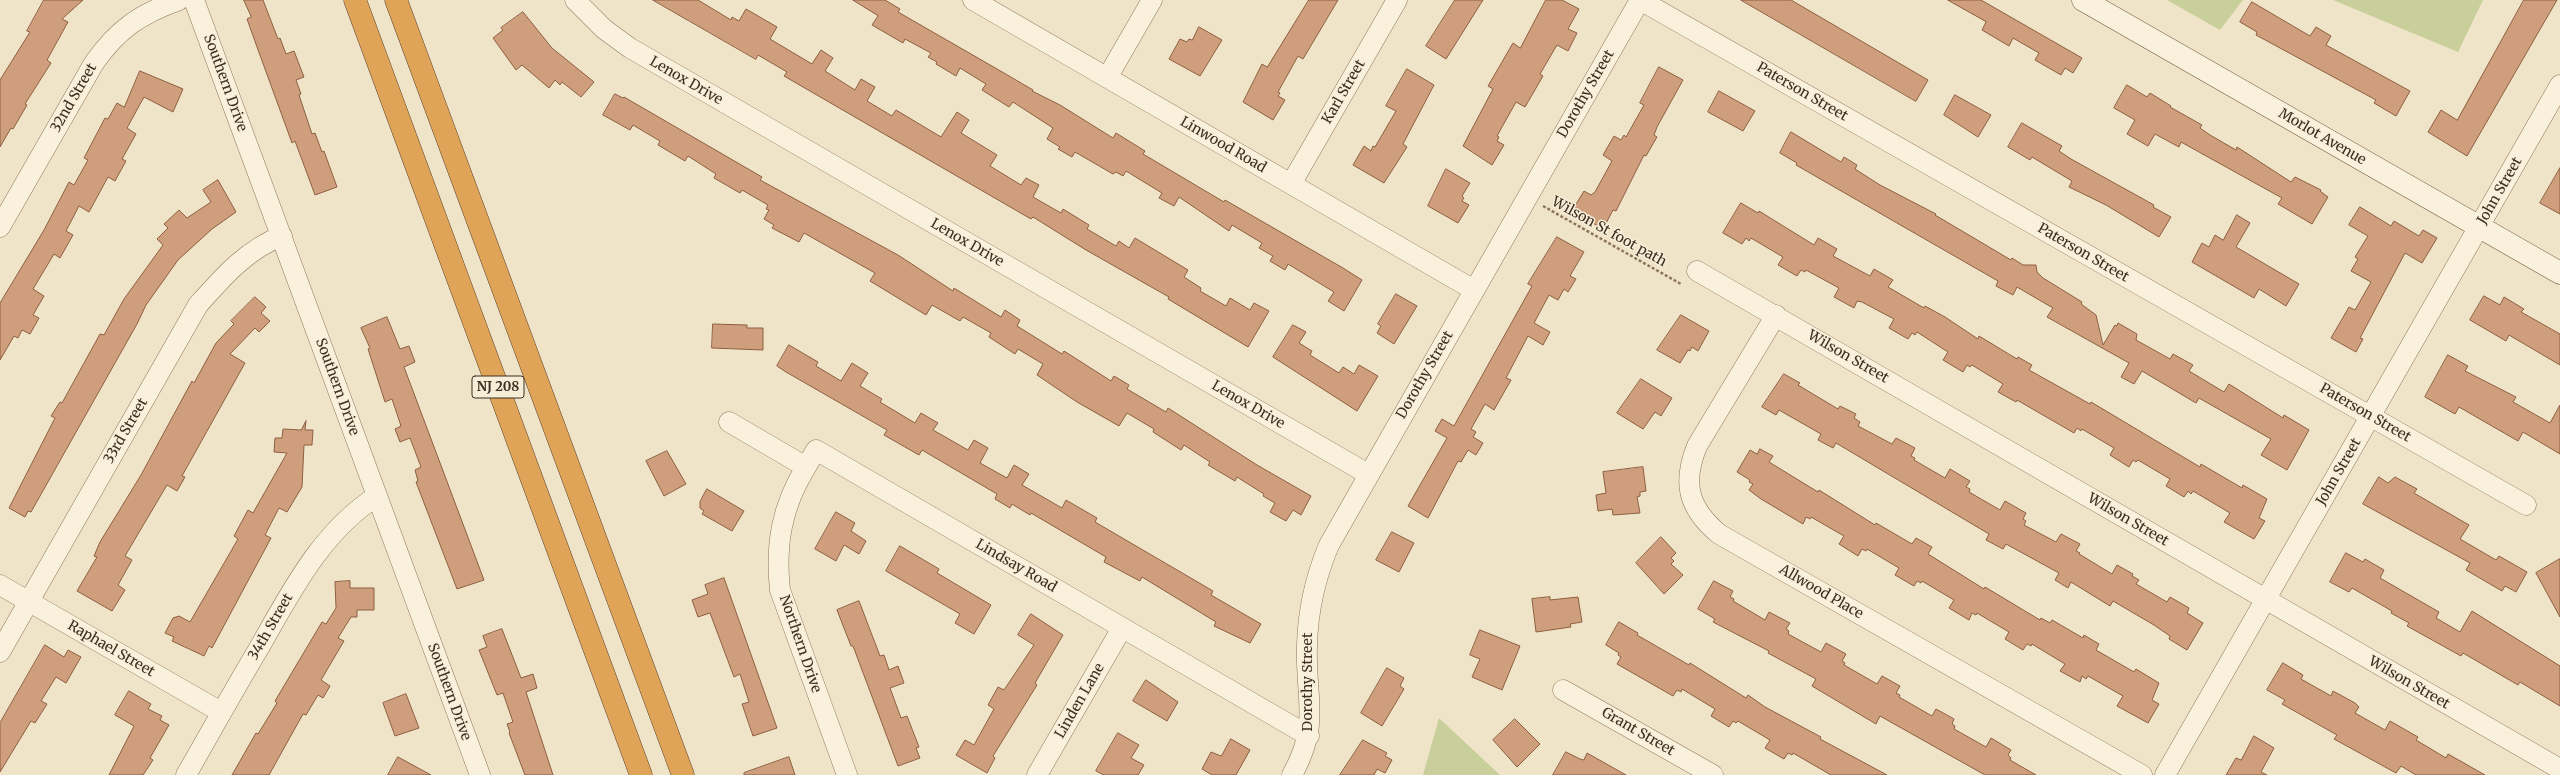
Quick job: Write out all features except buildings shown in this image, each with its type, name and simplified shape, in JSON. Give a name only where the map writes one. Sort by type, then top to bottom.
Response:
[{"type":"highway","name":"NJ 208","points":[[355,0],[641,775]]},
{"type":"highway","name":"NJ 208","points":[[396,0],[683,775]]},
{"type":"street","name":"32nd Street","points":[[0,227],[94,62],[108,44],[122,29],[140,16],[179,0]]},
{"type":"street","name":"Southern Drive","points":[[194,0],[282,236],[478,774]]},
{"type":"street","name":"Lenox Drive","points":[[575,0],[604,29],[630,48],[1368,474]]},
{"type":"street","name":"Linwood Road","points":[[973,0],[1474,290]]},
{"type":"street","points":[[1107,78],[1152,0]]},
{"type":"street","name":"Karl Street","points":[[1291,184],[1397,0]]},
{"type":"street","name":"Dorothy Street","points":[[1292,775],[1309,736],[1311,718],[1307,647],[1312,592],[1329,544],[1640,0]]},
{"type":"street","name":"Paterson Street","points":[[1640,0],[2526,505]]},
{"type":"street","name":"Morlot Avenue","points":[[2084,0],[2560,273]]},
{"type":"street","name":"John Street","points":[[2165,775],[2560,85]]},
{"type":"street","name":"33rd Street","points":[[0,652],[198,305],[226,275],[255,249],[282,236]]},
{"type":"street","name":"Wilson Street","points":[[1697,271],[1776,315],[2265,600],[2560,769]]},
{"type":"street","name":"Allwood Place","points":[[1776,315],[1697,446],[1691,461],[1688,478],[1690,492],[1695,508],[1705,522],[1719,534],[2142,775]]},
{"type":"street","points":[[729,422],[806,467]]},
{"type":"street","name":"Lindsay Road","points":[[806,467],[816,450],[1309,736]]},
{"type":"street","name":"Northern Drive","points":[[806,467],[787,502],[781,523],[778,567],[780,590],[847,775]]},
{"type":"street","name":"34th Street","points":[[186,775],[284,604],[320,548],[357,509],[377,496]]},
{"type":"street","name":"Raphael Street","points":[[0,585],[222,712]]},
{"type":"street","name":"Linden Lane","points":[[1037,775],[1122,628]]},
{"type":"street","name":"Grant Street","points":[[1563,690],[1713,775]]},
{"type":"path","name":"Wilson St foot path","points":[[1528,197],[1681,284]]},
{"type":"green space","points":[[2167,0],[2243,0],[2220,30]]},
{"type":"green space","points":[[2333,0],[2483,0],[2458,52]]},
{"type":"green space","points":[[1439,718],[1500,775],[1423,775]]}]
